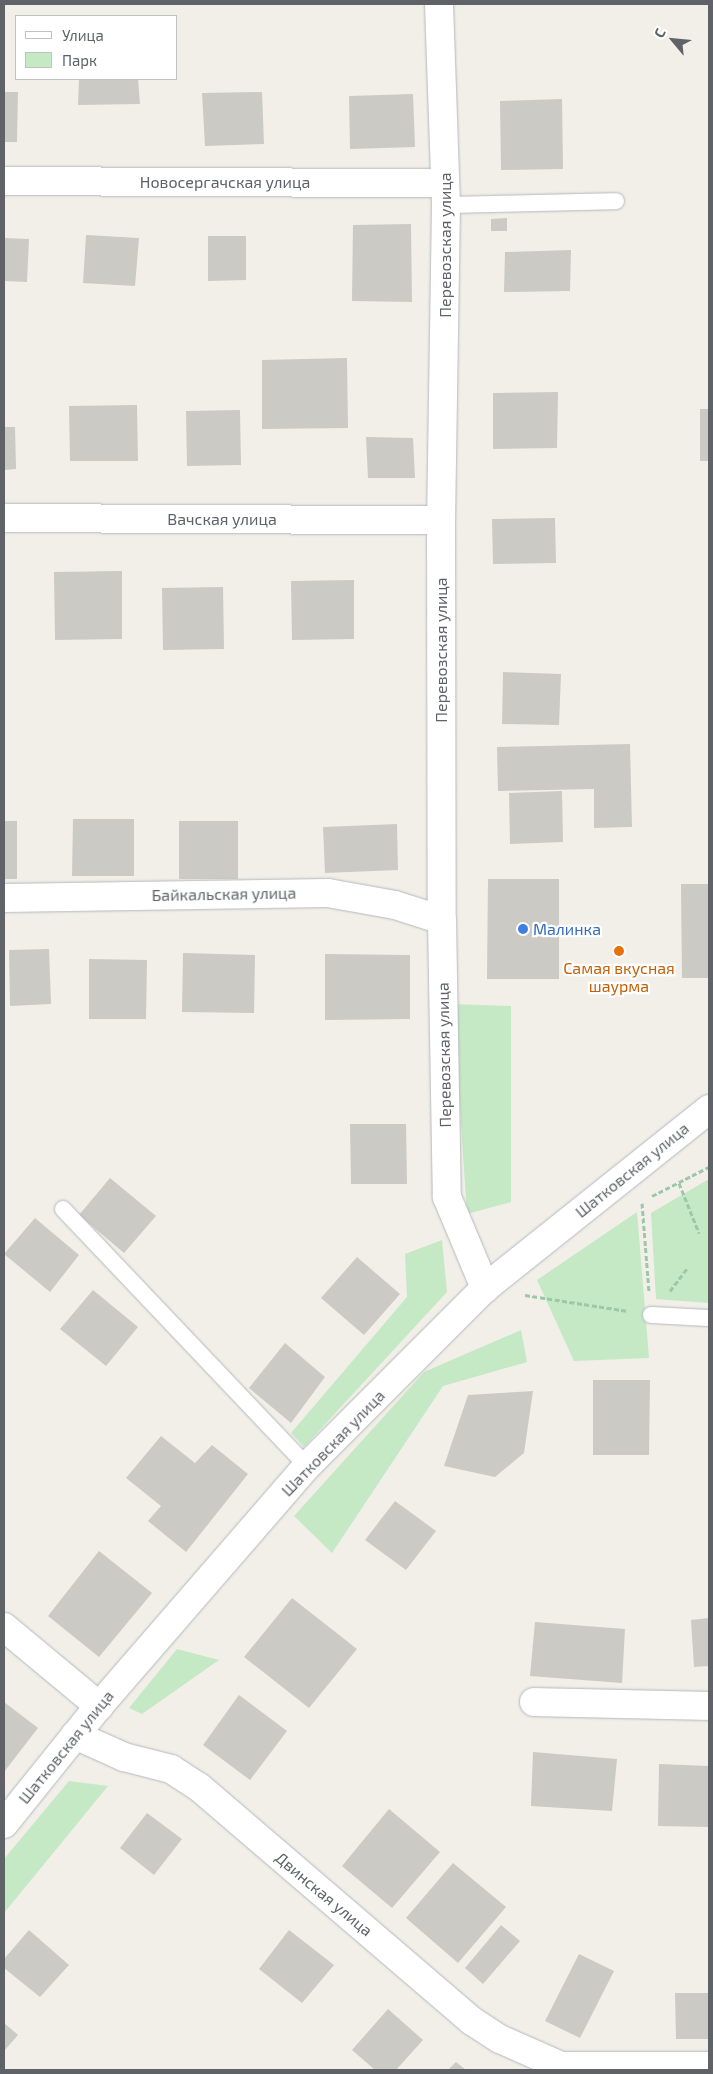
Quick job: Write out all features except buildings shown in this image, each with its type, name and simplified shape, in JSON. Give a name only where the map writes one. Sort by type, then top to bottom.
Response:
[{"type":"street","name":"Перевозская улица","points":[[439,4],[446,194],[441,520],[442,920],[446,1197],[485,1288]]},
{"type":"street","name":"Новосергачская улица","points":[[4,181],[446,194]]},
{"type":"street","name":"Вачская улица","points":[[4,518],[441,520]]},
{"type":"street","name":"Байкальская улица","points":[[4,898],[328,893],[395,905],[442,920]]},
{"type":"street","name":"Шатковская улица","points":[[4,1824],[99,1706],[307,1466],[485,1288],[709,1109]]},
{"type":"street","points":[[4,1626],[99,1706]]},
{"type":"street","points":[[534,1702],[709,1706]]},
{"type":"street","name":"Двинская улица","points":[[75,1735],[124,1757],[171,1769],[192,1783],[472,2021],[500,2039],[561,2068]]},
{"type":"street","points":[[561,2068],[709,2066]]},
{"type":"lane","points":[[446,194],[616,200]]},
{"type":"lane","points":[[62,1209],[307,1466]]},
{"type":"lane","points":[[651,1314],[709,1318]]},
{"type":"path","points":[[679,1182],[699,1234]]},
{"type":"path","points":[[485,1288],[651,1314],[642,1201]]},
{"type":"green space","points":[[453,1004],[511,1006],[511,1202],[467,1214]]},
{"type":"green space","points":[[709,1179],[709,1303],[656,1299],[651,1213]]},
{"type":"green space","points":[[637,1212],[649,1358],[574,1361],[537,1280]]},
{"type":"green space","points":[[442,1240],[447,1292],[304,1447],[291,1433],[407,1297],[405,1254]]},
{"type":"green space","points":[[521,1330],[527,1362],[443,1386],[332,1553],[294,1516],[424,1372]]},
{"type":"green space","points":[[177,1649],[219,1660],[142,1714],[129,1708]]},
{"type":"green space","points":[[69,1781],[108,1786],[4,1913],[4,1859]]},
{"type":"place","name":"Малинка","points":[[523,929]]},
{"type":"place","name":"Самая вкусная шаурма","points":[[619,951]]}]
